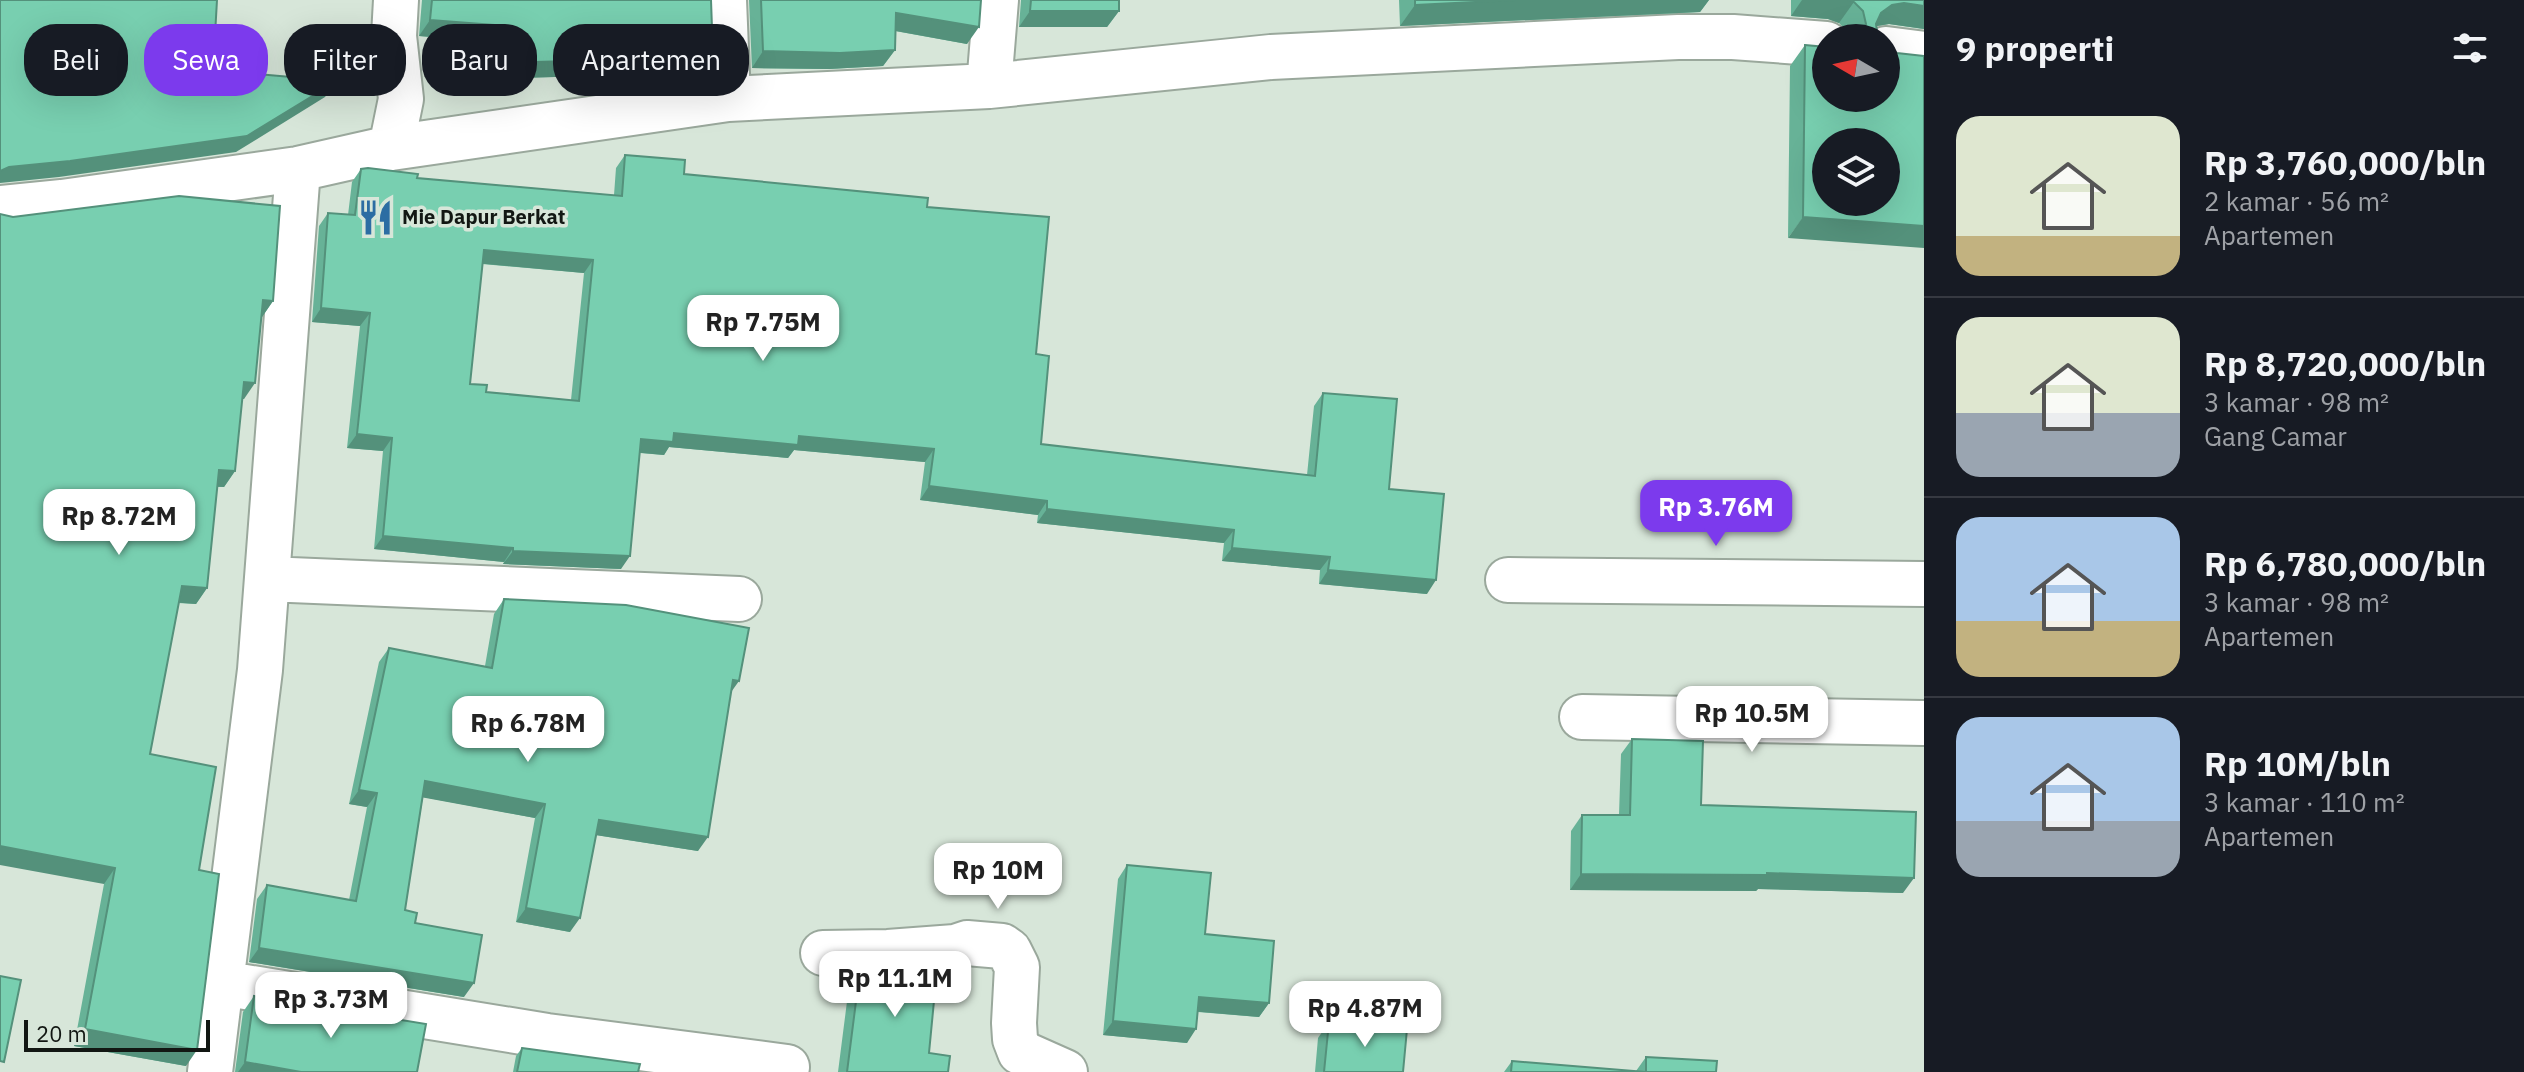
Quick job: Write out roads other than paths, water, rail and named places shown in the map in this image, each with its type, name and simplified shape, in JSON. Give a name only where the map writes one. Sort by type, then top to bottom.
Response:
[{"type":"street","points":[[391,148],[401,99],[394,36],[396,0]]},
{"type":"street","points":[[724,0],[728,99]]},
{"type":"street","points":[[989,86],[996,0]]},
{"type":"street","points":[[0,208],[298,169],[391,148],[728,99],[989,86],[1271,57],[1678,37],[1733,37],[1812,43]]},
{"type":"street","points":[[1900,51],[1924,54]]},
{"type":"street","points":[[210,1072],[260,670],[298,169]]},
{"type":"street","points":[[267,579],[739,599]]},
{"type":"street","points":[[1508,580],[1924,584]]},
{"type":"street","points":[[1582,717],[1924,723]]},
{"type":"street","points":[[823,953],[955,947],[967,943],[1002,946],[1009,951],[1017,967],[1014,1023],[1017,1047],[1020,1052],[1065,1072]]},
{"type":"street","points":[[221,983],[547,1036],[787,1067]]},
{"type":"place","name":"Mie Dapur Berkat","points":[[376,217]]}]
